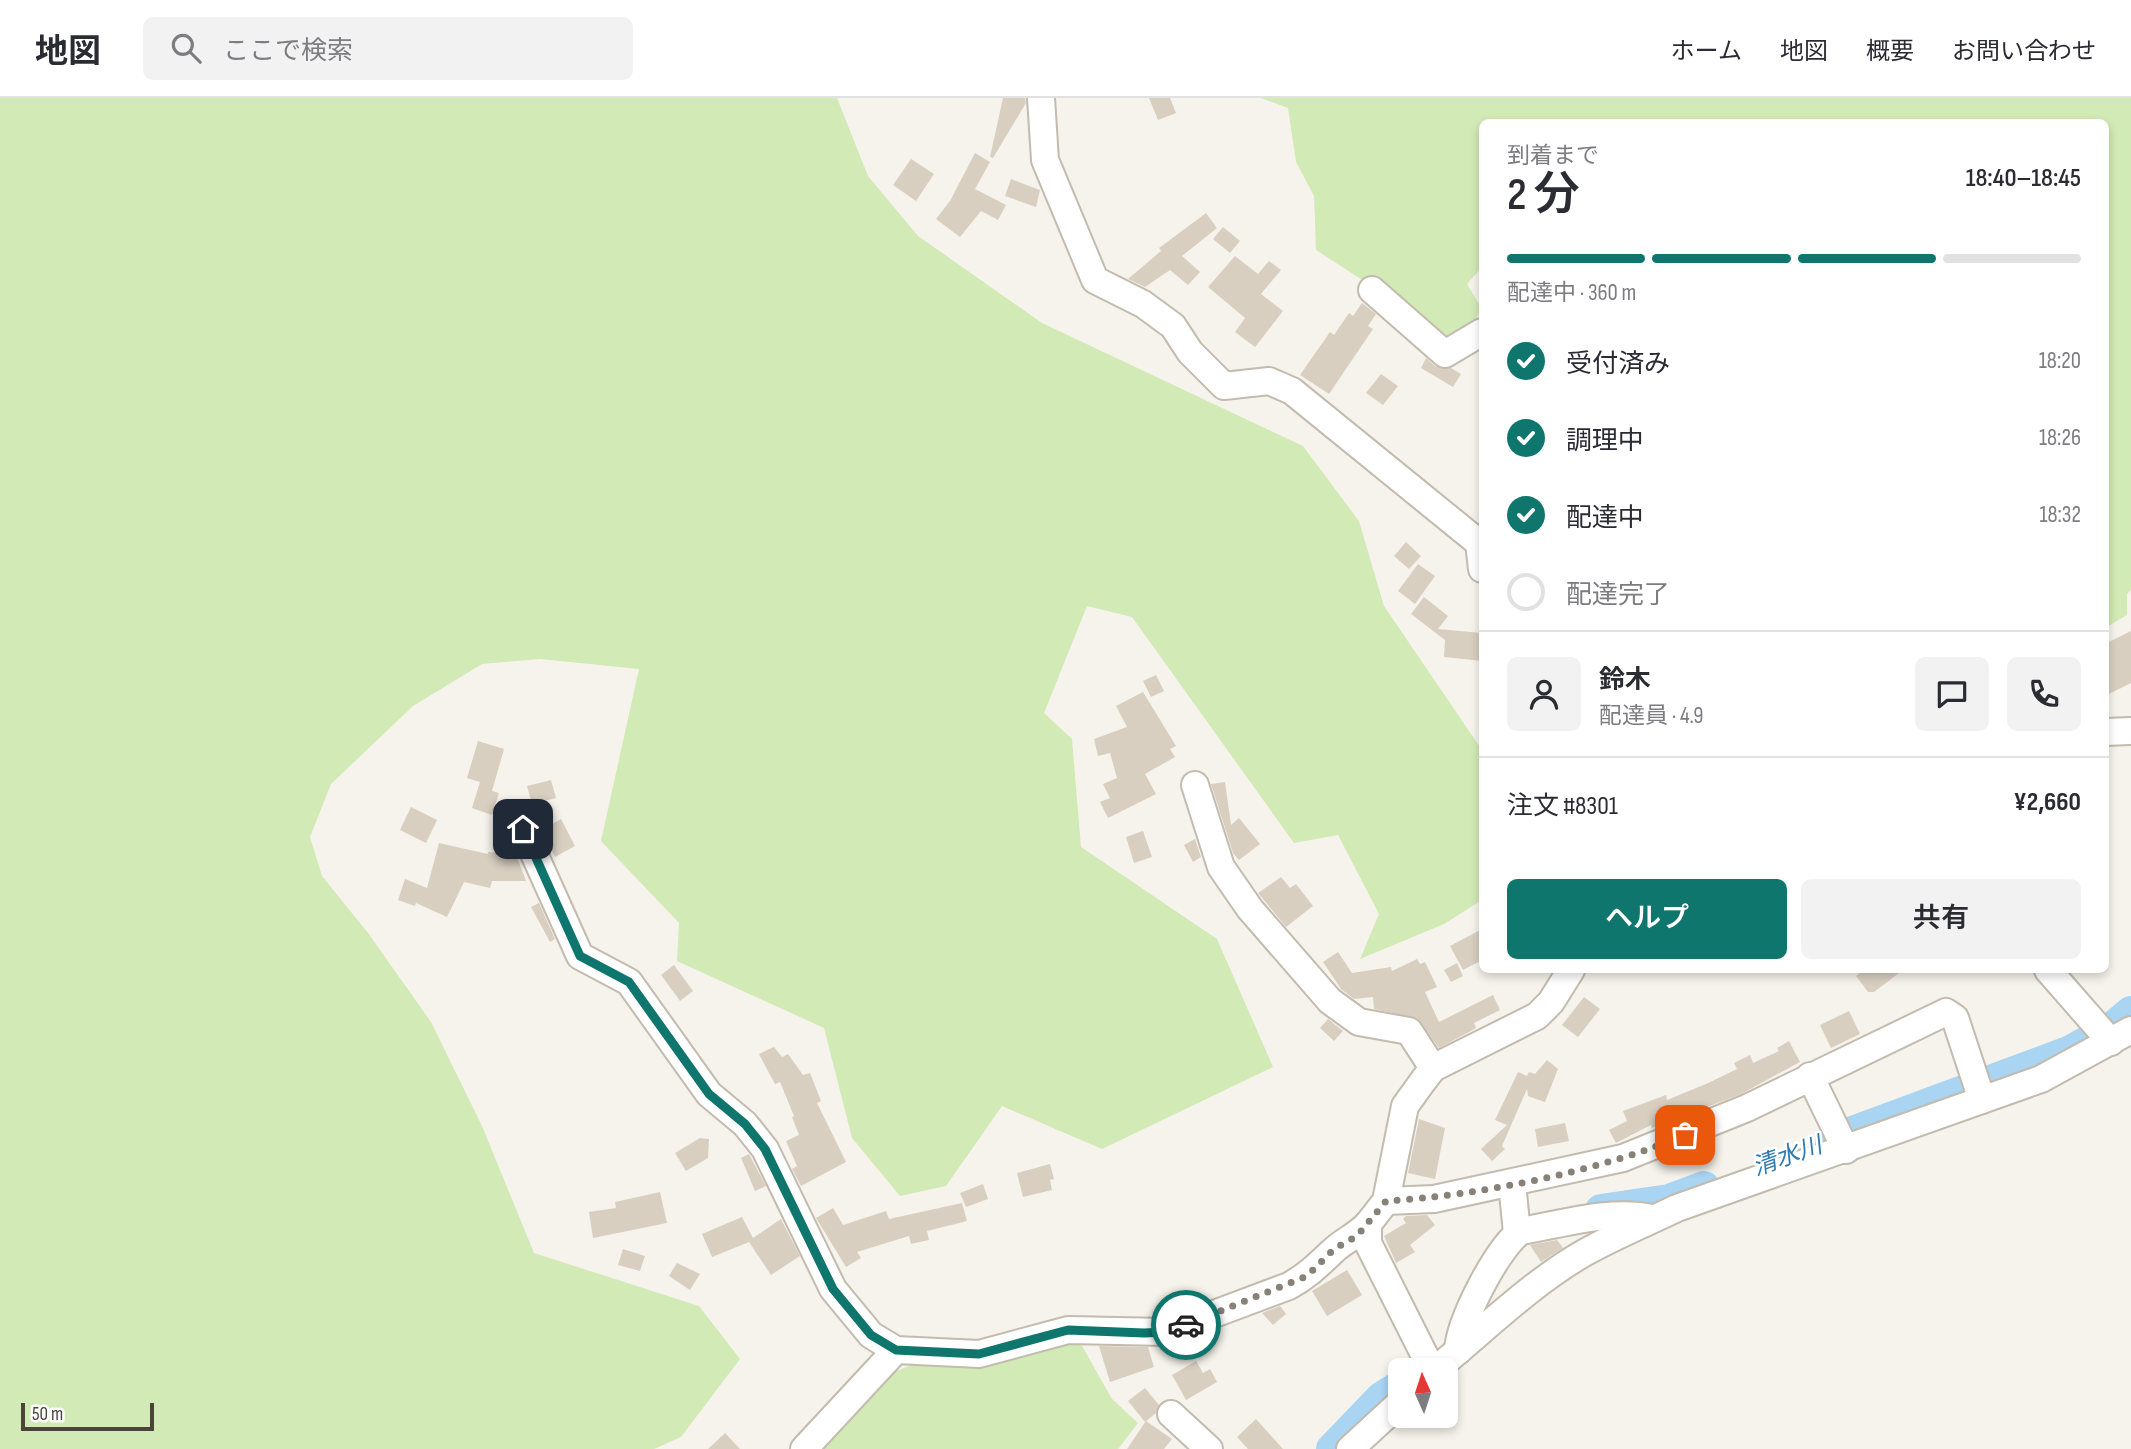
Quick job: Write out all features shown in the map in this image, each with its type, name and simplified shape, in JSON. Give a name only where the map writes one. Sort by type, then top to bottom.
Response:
[{"type":"street","points":[[1041,98],[1045,160],[1095,280],[1143,304],[1172,326],[1190,352],[1224,386],[1269,381],[1292,391],[1479,540]]},
{"type":"street","points":[[1371,290],[1445,354],[1479,334]]},
{"type":"street","points":[[2109,732],[2131,731]]},
{"type":"street","points":[[1195,785],[1221,867],[1250,909],[1331,1001],[1359,1022],[1409,1031],[1433,1068]]},
{"type":"street","points":[[523,829],[580,956],[629,982],[709,1094],[745,1124],[765,1149],[833,1289],[871,1335],[896,1350],[979,1354],[1068,1330],[1166,1332],[1289,1286],[1307,1276],[1334,1249],[1357,1236],[1386,1201],[1405,1106],[1433,1068],[1537,1016],[1551,1002],[1569,973]]},
{"type":"street","points":[[1449,1358],[1583,1254],[1654,1219],[2041,1079],[2121,1036],[2051,973]]},
{"type":"street","points":[[1386,1201],[1434,1199],[1623,1158],[1664,1144],[1946,1012],[1955,1018],[1982,1100]]},
{"type":"street","points":[[1810,1076],[1846,1150]]},
{"type":"street","points":[[1512,1183],[1517,1233]]},
{"type":"street","points":[[1458,1351],[1458,1340],[1484,1282],[1511,1237],[1517,1233],[1633,1214],[1654,1219]]},
{"type":"street","points":[[1368,1224],[1368,1243],[1427,1358]]},
{"type":"street","points":[[804,1449],[896,1350]]},
{"type":"street","points":[[1171,1414],[1196,1446]]},
{"type":"street","points":[[1350,1449],[1388,1414]]},
{"type":"green space","points":[[0,98],[837,98],[868,176],[918,236],[1042,323],[1303,446],[1359,521],[1384,606],[1479,746],[1479,902],[1444,924],[1360,959],[1379,914],[1338,835],[1294,843],[1132,617],[1087,606],[1044,713],[1072,739],[1081,847],[1217,939],[1273,1067],[1102,1149],[1002,1106],[946,1186],[900,1196],[852,1138],[824,1028],[677,961],[679,923],[601,841],[639,669],[540,659],[482,664],[413,706],[331,784],[310,837],[322,876],[368,933],[431,1022],[482,1126],[534,1253],[699,1306],[740,1359],[681,1437],[654,1449],[0,1449]]},
{"type":"green space","points":[[1261,98],[2131,98],[2131,590],[2127,594],[2127,615],[2109,626],[2109,119],[1479,119],[1479,270],[1467,284],[1479,304],[1479,314],[1468,331],[1443,340],[1384,294],[1316,250],[1314,196],[1296,162],[1288,108]]},
{"type":"green space","points":[[1081,1344],[1112,1399],[1138,1423],[1118,1449],[816,1449],[850,1410],[894,1372],[929,1358],[971,1368],[1048,1345]]},
{"type":"building","points":[[1003,98],[1025,98],[1026,103],[993,158],[990,157]]},
{"type":"building","points":[[1149,98],[1170,98],[1176,113],[1158,120]]},
{"type":"building","points":[[975,153],[990,162],[975,189],[1006,205],[998,220],[981,211],[960,237],[936,219],[950,201]]},
{"type":"building","points":[[911,159],[934,174],[916,201],[893,185]]},
{"type":"building","points":[[1011,179],[1040,190],[1036,207],[1005,196]]},
{"type":"building","points":[[1206,213],[1217,228],[1182,256],[1200,272],[1188,285],[1170,270],[1145,287],[1128,279],[1161,251],[1159,248]]},
{"type":"building","points":[[1223,227],[1240,241],[1230,253],[1213,239]]},
{"type":"building","points":[[1235,256],[1258,274],[1269,261],[1281,270],[1261,294],[1283,311],[1255,347],[1235,332],[1245,318],[1208,287]]},
{"type":"building","points":[[1362,303],[1376,314],[1368,326],[1373,329],[1329,394],[1300,375],[1330,332],[1334,335],[1349,313],[1353,316]]},
{"type":"building","points":[[1426,358],[1435,366],[1451,368],[1461,374],[1453,387],[1421,368]]},
{"type":"building","points":[[1381,374],[1398,386],[1383,405],[1366,393]]},
{"type":"building","points":[[1406,542],[1421,556],[1409,569],[1394,556]]},
{"type":"building","points":[[1418,564],[1435,576],[1415,604],[1398,591]]},
{"type":"building","points":[[1424,597],[1448,616],[1438,629],[1479,633],[1479,661],[1444,657],[1445,640],[1411,614]]},
{"type":"building","points":[[2131,631],[2131,683],[2109,694],[2109,642]]},
{"type":"building","points":[[1156,675],[1164,691],[1151,697],[1143,681]]},
{"type":"building","points":[[1143,692],[1176,746],[1170,749],[1175,757],[1145,774],[1156,794],[1108,818],[1100,802],[1110,798],[1103,784],[1117,778],[1110,753],[1098,756],[1094,739],[1127,727],[1116,706]]},
{"type":"building","points":[[478,741],[504,749],[492,791],[499,793],[492,815],[472,808],[480,782],[467,778]]},
{"type":"building","points":[[551,780],[556,798],[532,804],[527,786]]},
{"type":"building","points":[[1225,782],[1231,825],[1239,818],[1260,844],[1239,860],[1233,853],[1211,784]]},
{"type":"building","points":[[411,807],[437,820],[426,843],[400,830]]},
{"type":"building","points":[[561,819],[575,846],[555,857],[541,830]]},
{"type":"building","points":[[1143,831],[1152,857],[1134,863],[1126,837]]},
{"type":"building","points":[[500,836],[509,836],[526,881],[492,881],[490,888],[464,882],[447,917],[416,903],[415,906],[398,900],[405,879],[427,888],[439,843],[488,854],[500,853]]},
{"type":"building","points":[[1195,839],[1201,857],[1193,862],[1184,845]]},
{"type":"building","points":[[1281,877],[1290,888],[1296,884],[1313,906],[1286,927],[1258,893]]},
{"type":"building","points":[[539,903],[555,939],[550,942],[531,907]]},
{"type":"building","points":[[1479,931],[1479,962],[1463,970],[1450,946]]},
{"type":"building","points":[[1338,952],[1352,973],[1391,967],[1392,971],[1417,959],[1420,964],[1425,962],[1437,987],[1425,992],[1439,1022],[1493,995],[1500,1010],[1474,1023],[1476,1028],[1439,1048],[1417,1018],[1374,1009],[1373,997],[1354,999],[1341,989],[1323,962]]},
{"type":"building","points":[[1457,963],[1463,976],[1451,982],[1444,970]]},
{"type":"building","points":[[674,965],[693,991],[680,1001],[661,975]]},
{"type":"building","points":[[1860,973],[1899,973],[1874,992],[1868,992],[1856,976]]},
{"type":"building","points":[[1584,997],[1600,1009],[1578,1037],[1562,1025]]},
{"type":"building","points":[[1849,1011],[1860,1034],[1831,1048],[1820,1025]]},
{"type":"building","points":[[1328,1019],[1343,1031],[1334,1041],[1320,1028]]},
{"type":"building","points":[[1789,1041],[1800,1062],[1741,1094],[1652,1128],[1651,1125],[1616,1143],[1609,1130],[1627,1121],[1623,1111],[1666,1095],[1667,1100],[1706,1084],[1737,1069],[1734,1063],[1750,1055],[1753,1063],[1779,1051],[1777,1048]]},
{"type":"building","points":[[774,1047],[782,1057],[788,1054],[803,1075],[810,1073],[821,1101],[817,1103],[846,1162],[801,1186],[792,1169],[797,1166],[786,1141],[799,1135],[792,1117],[794,1116],[780,1082],[775,1084],[759,1054]]},
{"type":"building","points":[[1547,1060],[1558,1069],[1545,1102],[1528,1096],[1527,1089],[1502,1146],[1505,1149],[1492,1161],[1481,1149],[1507,1125],[1495,1120],[1518,1072],[1527,1076],[1529,1072],[1535,1074]]},
{"type":"building","points":[[1419,1119],[1445,1128],[1435,1179],[1408,1173]]},
{"type":"building","points":[[1565,1123],[1569,1141],[1538,1147],[1535,1129]]},
{"type":"building","points":[[700,1138],[709,1139],[708,1158],[686,1171],[675,1153]]},
{"type":"building","points":[[749,1154],[766,1186],[755,1191],[741,1158]]},
{"type":"building","points":[[1050,1164],[1054,1179],[1050,1180],[1052,1190],[1023,1197],[1017,1173]]},
{"type":"building","points":[[983,1184],[988,1199],[966,1207],[960,1193]]},
{"type":"building","points":[[660,1192],[667,1223],[593,1238],[589,1212],[616,1208],[615,1202]]},
{"type":"building","points":[[962,1203],[967,1221],[927,1231],[929,1240],[911,1244],[909,1236],[857,1252],[861,1258],[846,1267],[816,1218],[833,1208],[843,1225],[886,1211],[889,1219]]},
{"type":"building","points":[[1427,1215],[1435,1225],[1410,1245],[1415,1252],[1396,1263],[1384,1236],[1406,1223],[1403,1219],[1406,1216]]},
{"type":"building","points":[[742,1217],[753,1238],[781,1219],[800,1256],[771,1275],[749,1242],[712,1257],[702,1234]]},
{"type":"building","points":[[1557,1240],[1563,1248],[1541,1262],[1530,1245]]},
{"type":"building","points":[[623,1249],[645,1256],[640,1271],[618,1265]]},
{"type":"building","points":[[677,1263],[700,1274],[690,1290],[669,1276]]},
{"type":"building","points":[[1347,1270],[1362,1295],[1327,1316],[1312,1291]]},
{"type":"building","points":[[1280,1306],[1286,1314],[1273,1325],[1262,1313]]},
{"type":"building","points":[[1099,1346],[1148,1347],[1154,1367],[1110,1382]]},
{"type":"building","points":[[1196,1361],[1203,1373],[1210,1369],[1217,1382],[1186,1400],[1172,1375]]},
{"type":"building","points":[[1145,1388],[1159,1405],[1156,1413],[1145,1422],[1128,1401]]},
{"type":"building","points":[[1256,1419],[1283,1449],[1248,1449],[1237,1437]]},
{"type":"building","points":[[1146,1421],[1172,1439],[1164,1449],[1127,1449]]},
{"type":"building","points":[[725,1433],[740,1449],[708,1449]]},
{"type":"waterway","name":"清水川","points":[[1831,1140],[2071,1051],[2113,1027],[2131,1012]]},
{"type":"waterway","name":"清水川","points":[[1601,1210],[1669,1200],[1704,1187]]},
{"type":"waterway","name":"清水川","points":[[1332,1449],[1388,1394]]},
{"type":"way so far","points":[[1186,1325],[1289,1286],[1307,1276],[1334,1249],[1357,1236],[1386,1201],[1434,1199],[1536,1178],[1623,1158],[1685,1135]]},
{"type":"route","points":[[523,829],[580,956],[629,982],[709,1094],[745,1124],[765,1149],[833,1289],[871,1335],[896,1350],[979,1354],[1068,1330],[1144,1333],[1166,1332],[1186,1325]]}]
